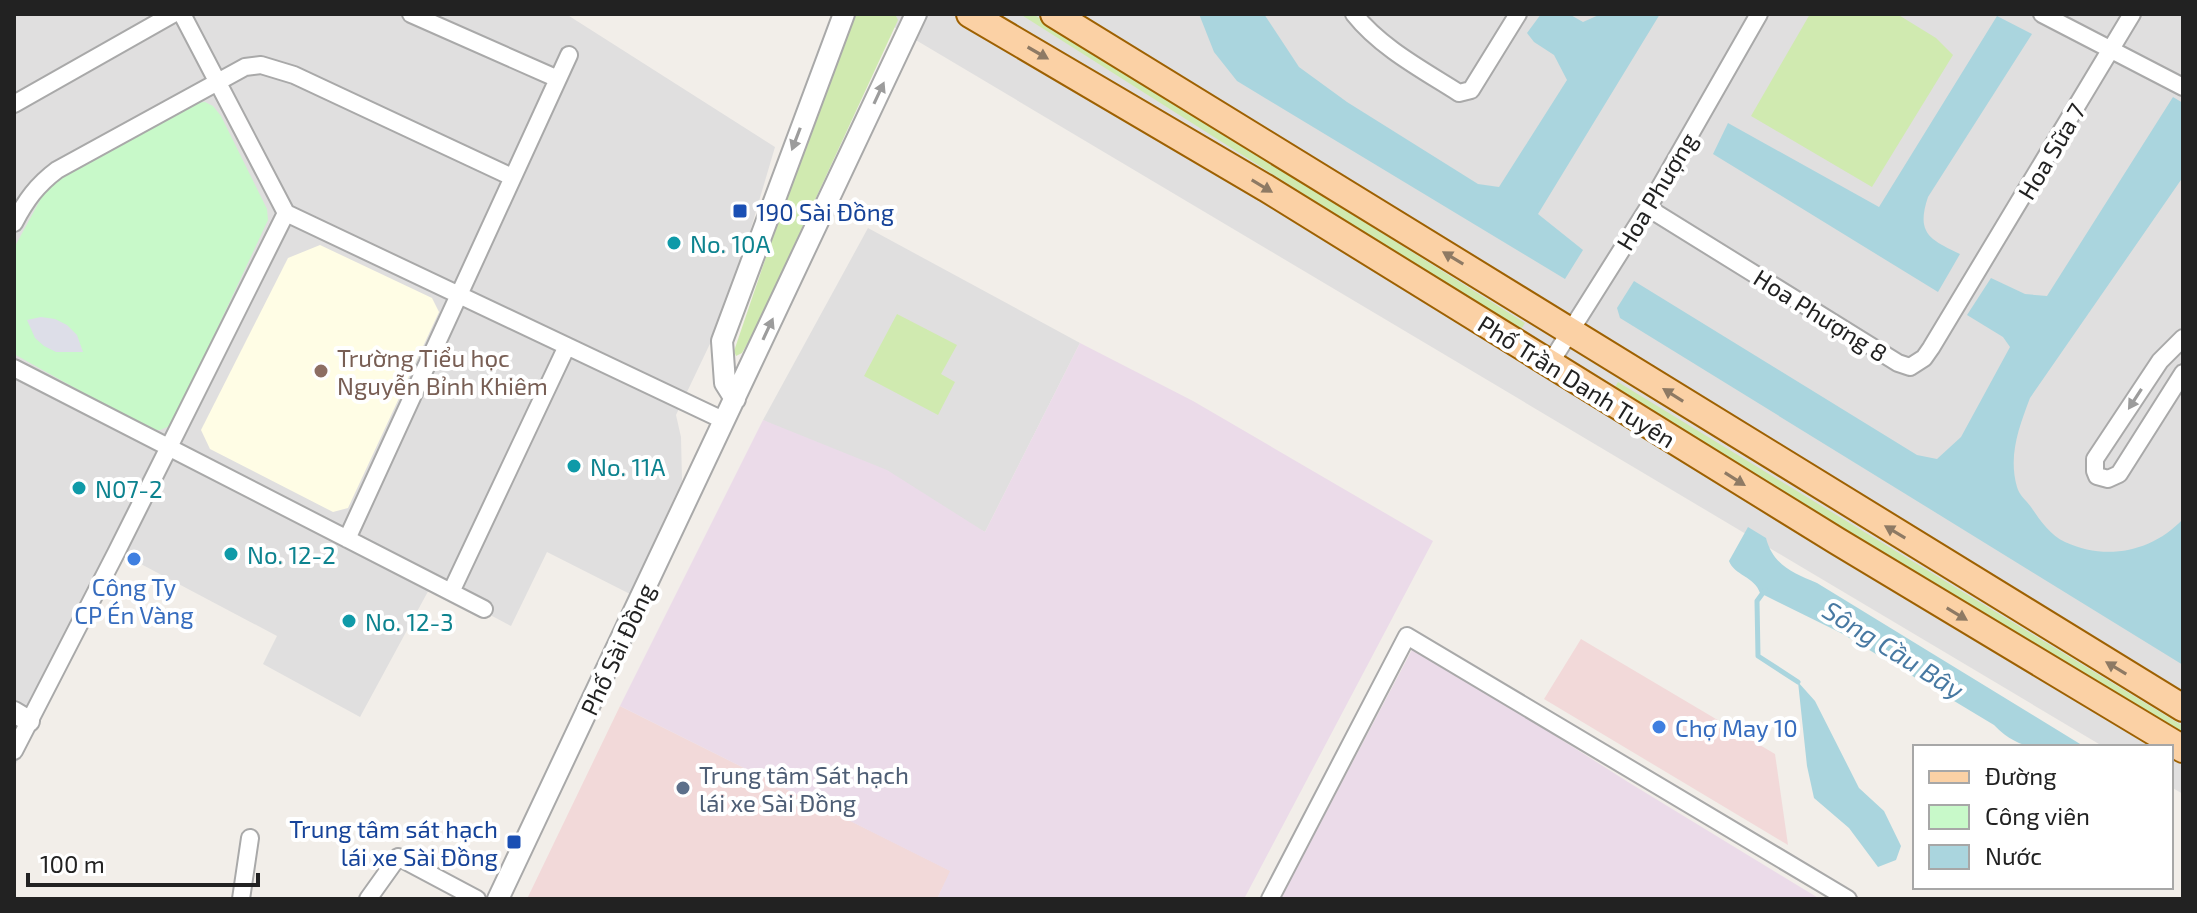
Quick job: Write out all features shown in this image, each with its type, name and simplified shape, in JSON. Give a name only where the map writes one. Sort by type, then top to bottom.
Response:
[{"type":"main road","name":"Phố Trần Danh Tuyên","points":[[970,14],[1252,180],[1549,365],[2183,749]]},
{"type":"main road","name":"Phố Trần Danh Tuyên","points":[[1054,14],[2183,708]]},
{"type":"street","points":[[14,104],[173,14]]},
{"type":"street","points":[[182,14],[286,213],[725,421]]},
{"type":"street","points":[[411,14],[558,79]]},
{"type":"street","points":[[735,399],[725,383],[722,341],[844,14]]},
{"type":"street","name":"Phố Sài Đồng","points":[[498,899],[916,14]]},
{"type":"street","points":[[1354,14],[1366,28],[1401,56],[1459,93],[1471,90],[1518,14]]},
{"type":"street","name":"Hoa Phượng","points":[[1549,365],[1648,208],[1759,14]]},
{"type":"street","points":[[2042,14],[2183,87]]},
{"type":"street","name":"Hoa Sữa 7","points":[[1968,288],[2132,14]]},
{"type":"street","points":[[347,539],[569,55]]},
{"type":"street","points":[[14,223],[26,199],[57,170],[217,81],[245,67],[261,65],[294,75],[512,177]]},
{"type":"street","name":"Hoa Phượng 8","points":[[1648,208],[1889,358],[1910,367],[1924,358],[1968,288]]},
{"type":"street","points":[[14,751],[22,716],[169,448],[286,213]]},
{"type":"street","points":[[2183,338],[2160,361],[2095,459],[2097,476],[2108,479],[2119,474],[2183,373]]},
{"type":"street","points":[[451,592],[567,346]]},
{"type":"street","points":[[14,368],[484,609]]},
{"type":"street","points":[[1270,899],[1407,636],[1848,899]]},
{"type":"street","points":[[241,899],[250,838]]},
{"type":"street","points":[[368,899],[398,857],[477,899]]},
{"type":"shaded area","points":[[14,14],[566,14],[775,147],[728,306],[676,415],[681,437],[682,481],[630,594],[547,552],[511,626],[432,584],[360,717],[263,664],[277,636],[122,554],[14,768]]},
{"type":"shaded area","points":[[872,14],[2183,14],[2183,794],[2173,788],[2173,745],[2101,745]]},
{"type":"shaded area","points":[[868,228],[1080,343],[985,532],[763,420]]},
{"type":"shaded area","name":"Trường Tiểu học Nguyễn Bỉnh Khiêm","points":[[320,245],[432,298],[439,312],[348,508],[333,512],[210,449],[201,430],[288,258]]},
{"type":"shaded area","points":[[41,317],[67,325],[77,335],[83,352],[56,352],[44,346],[35,338],[27,320]]},
{"type":"shaded area","points":[[1080,343],[1193,401],[1433,541],[1244,899],[937,899],[950,871],[620,706],[763,420],[887,470],[985,532]]},
{"type":"shaded area","name":"Chợ May 10","points":[[1581,639],[1775,754],[1788,845],[1544,699]]},
{"type":"shaded area","points":[[1414,646],[1628,782],[1820,899],[1280,899]]},
{"type":"shaded area","name":"Trung tâm Sát hạch lái xe Sài Đồng","points":[[620,706],[951,871],[937,899],[527,899]]},
{"type":"green space","points":[[849,14],[895,14],[898,20],[755,330],[742,353],[736,356],[734,351]]},
{"type":"green space","points":[[1020,14],[1033,14],[1525,323],[1520,331]]},
{"type":"green space","points":[[1810,14],[1897,14],[1936,38],[1953,55],[1872,187],[1751,116]]},
{"type":"green space","points":[[205,102],[221,116],[267,209],[268,220],[172,425],[150,430],[14,354],[14,248],[45,191],[74,169],[195,103]]},
{"type":"green space","points":[[897,314],[957,345],[941,374],[955,382],[938,415],[864,376]]},
{"type":"green space","points":[[1618,382],[2183,726],[2183,736],[1614,389]]},
{"type":"water","points":[[1199,14],[1264,14],[1299,67],[1347,102],[1478,184],[1499,187],[1567,80],[1554,55],[1534,42],[1527,33],[1541,14],[1569,14],[1583,22],[1601,14],[1660,14],[1538,214],[1583,250],[1565,279],[1237,81],[1214,52]]},
{"type":"water","points":[[1997,16],[2032,34],[1928,197],[1924,219],[1928,233],[1940,244],[1960,254],[1938,292],[1713,154],[1728,123],[1879,207]]},
{"type":"water","points":[[2173,97],[2183,103],[2183,177],[2030,398],[2019,431],[2014,464],[2018,490],[2042,522],[2060,539],[2081,548],[2112,552],[2143,546],[2171,530],[2183,519],[2183,665],[1620,318],[1617,308],[1634,281],[1917,455],[1937,459],[1961,437],[2010,347],[2003,337],[1967,315],[1991,278],[2025,294],[2047,296]]},
{"type":"water","name":"Sông Cầu Bây","points":[[1748,527],[1766,538],[1774,555],[1792,571],[1817,583],[2082,745],[2026,745],[2015,741],[1994,725],[1841,633],[1760,593],[1754,583],[1735,570],[1729,561]]},
{"type":"water","points":[[1798,682],[1815,701],[1859,788],[1884,811],[1901,846],[1896,860],[1878,867],[1849,828],[1814,798],[1807,766]]},
{"type":"waterway","points":[[1765,590],[1757,601],[1758,656],[1798,682]]},
{"type":"place","name":"190 Sài Đồng","points":[[740,211]]},
{"type":"place","name":"No. 10A","points":[[674,243]]},
{"type":"place","name":"Trường Tiểu học Nguyễn Bỉnh Khiêm","points":[[321,371]]},
{"type":"place","name":"No. 11A","points":[[574,466]]},
{"type":"place","name":"N07-2","points":[[79,488]]},
{"type":"place","name":"No. 12-2","points":[[231,554]]},
{"type":"place","name":"Công Ty CP Én Vàng","points":[[134,559]]},
{"type":"place","name":"No. 12-3","points":[[349,621]]},
{"type":"place","name":"Chợ May 10","points":[[1659,727]]},
{"type":"place","name":"Trung tâm Sát hạch lái xe Sài Đồng","points":[[683,788]]},
{"type":"place","name":"Trung tâm sát hạch lái xe Sài Đồng","points":[[514,842]]}]
